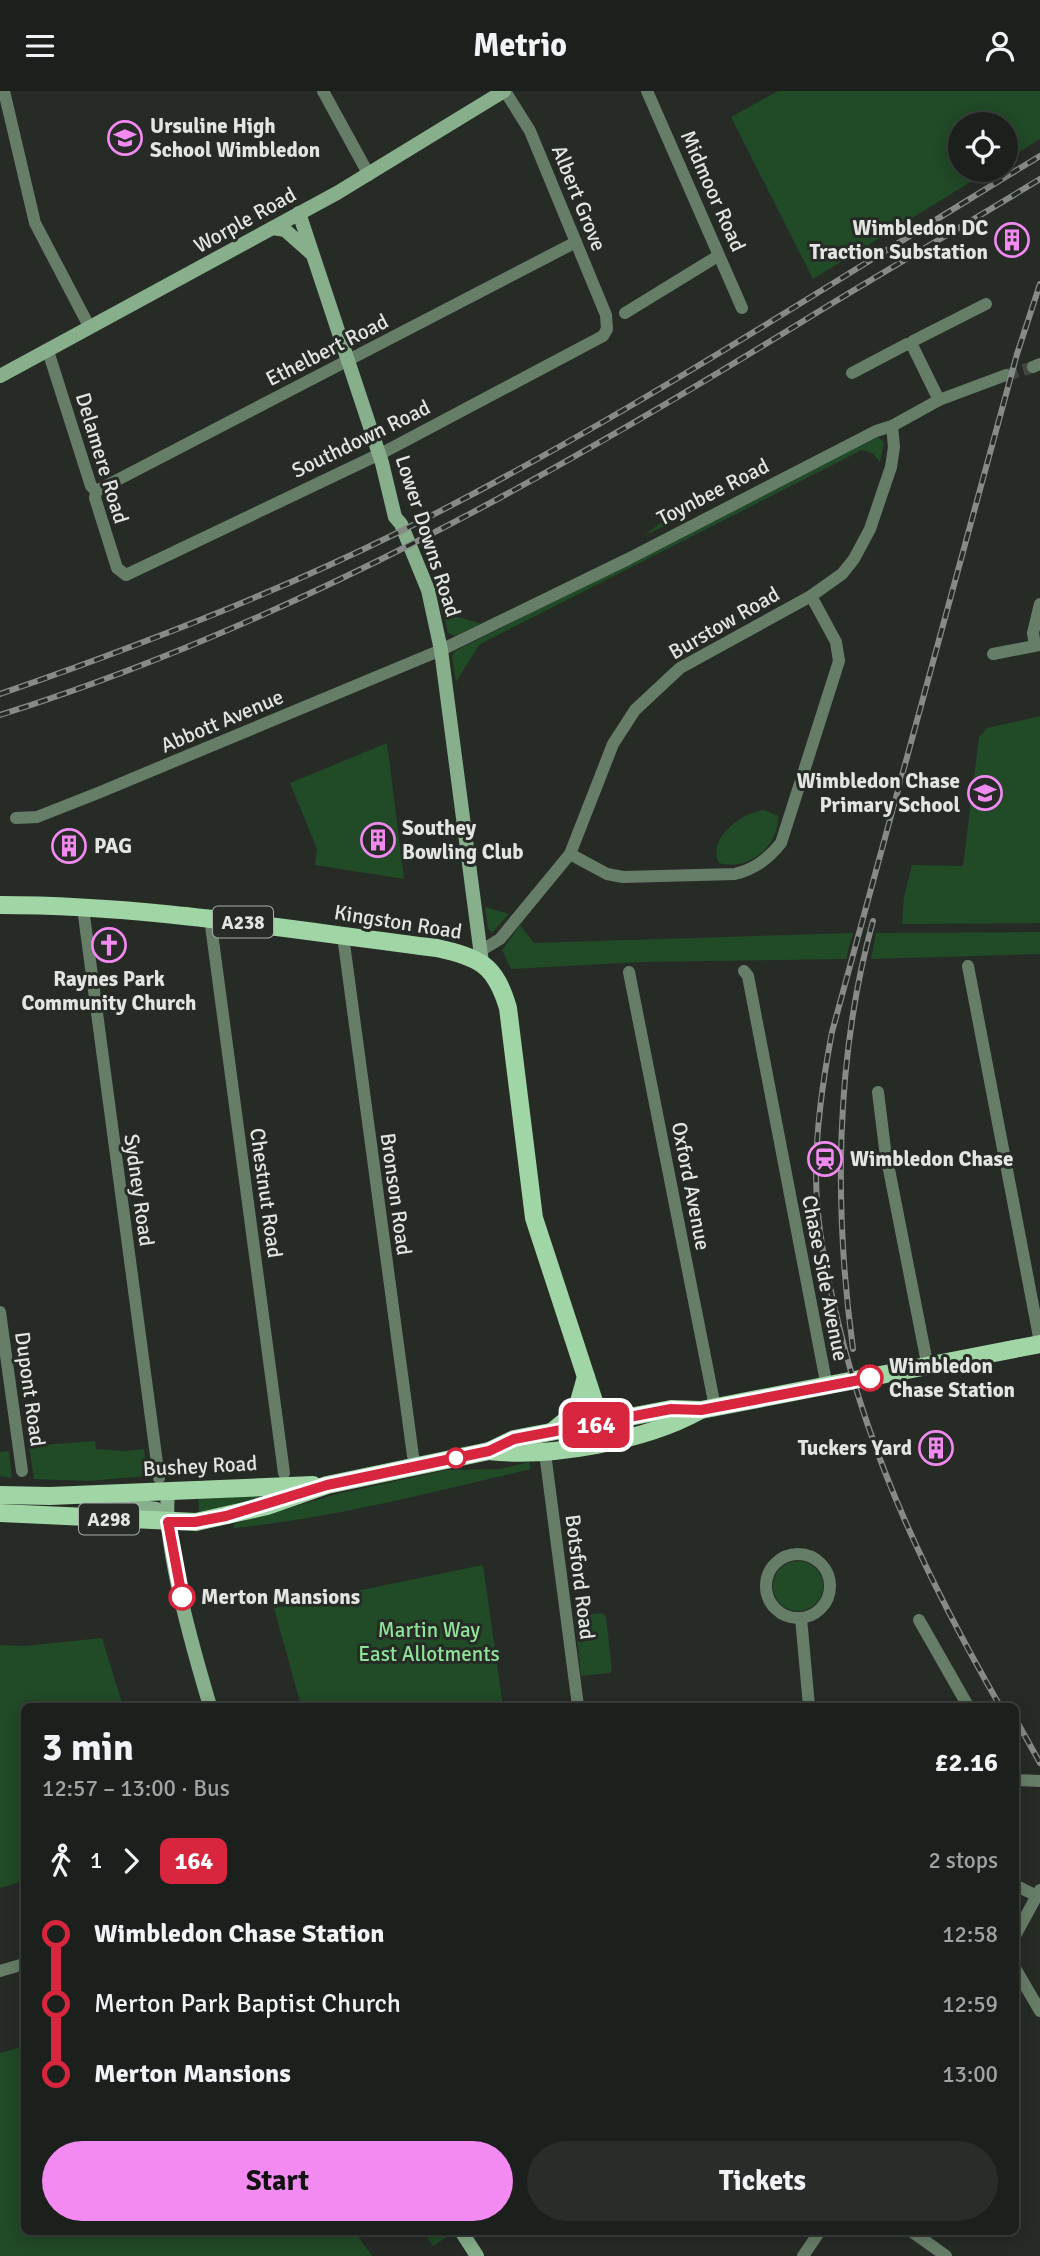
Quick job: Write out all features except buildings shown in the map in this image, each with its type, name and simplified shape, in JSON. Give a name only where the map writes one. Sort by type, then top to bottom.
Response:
[{"type":"main road","name":"Worple Road","points":[[0,376],[369,174],[505,91]]},
{"type":"main road","name":"Lower Downs Road","points":[[299,213],[379,454],[395,517],[401,524],[428,590],[441,650],[482,956]]},
{"type":"main road","name":"Lower Downs Road","points":[[273,228],[285,230],[314,257]]},
{"type":"main road","name":"Kingston Road","points":[[0,905],[83,908],[209,918],[482,956],[500,984],[508,1008],[534,1218],[604,1433]]},
{"type":"main road","points":[[604,1433],[677,1423],[708,1409],[928,1368],[1040,1343]]},
{"type":"main road","points":[[551,1432],[576,1412],[586,1377]]},
{"type":"main road","name":"Bushey Road","points":[[0,1513],[195,1522],[226,1516],[327,1485],[489,1451],[514,1439],[551,1432],[604,1433]]},
{"type":"main road","name":"Bushey Road","points":[[489,1451],[545,1453],[604,1433]]},
{"type":"main road","name":"Bushey Road","points":[[0,1495],[75,1495],[164,1484],[327,1485]]},
{"type":"main road","points":[[164,1484],[189,1629],[209,1703]]},
{"type":"main road","name":"Bushey Road","points":[[75,1495],[156,1509],[168,1519]]},
{"type":"main road","points":[[464,2235],[477,2256]]},
{"type":"street","points":[[4,91],[35,222],[90,328]]},
{"type":"street","points":[[323,91],[369,174]]},
{"type":"street","name":"Albert Grove","points":[[505,91],[535,141],[608,325]]},
{"type":"street","name":"Midmoor Road","points":[[647,91],[718,256],[723,259],[742,308]]},
{"type":"street","name":"Ethelbert Road","points":[[96,491],[576,242]]},
{"type":"street","points":[[625,313],[714,261],[718,256]]},
{"type":"street","points":[[912,345],[913,341],[986,304]]},
{"type":"street","name":"Southdown Road","points":[[122,573],[129,574],[379,454],[603,336],[608,325]]},
{"type":"street","points":[[852,373],[907,344],[912,345]]},
{"type":"street","points":[[912,345],[939,400]]},
{"type":"street","name":"Delamere Road","points":[[48,351],[91,485],[96,491],[95,498],[117,568],[122,573]]},
{"type":"street","name":"Toynbee Road","points":[[441,650],[628,559],[939,400],[1006,376]]},
{"type":"street","name":"Burstow Road","points":[[482,956],[500,939],[570,854],[613,744],[642,703],[699,656],[811,596],[842,574],[864,543],[891,467],[894,447],[892,426]]},
{"type":"street","points":[[570,854],[607,874],[623,877],[735,874],[748,870],[772,855],[781,843],[839,661],[836,642],[811,596]]},
{"type":"street","points":[[993,654],[1038,645],[1033,633],[1040,604]]},
{"type":"street","name":"Abbott Avenue","points":[[16,818],[37,817],[74,803],[441,650]]},
{"type":"street","name":"Sydney Road","points":[[83,908],[164,1484]]},
{"type":"street","name":"Chestnut Road","points":[[209,918],[284,1473]]},
{"type":"street","name":"Bronson Road","points":[[342,936],[413,1456]]},
{"type":"street","points":[[968,966],[1040,1343]]},
{"type":"street","name":"Chase Side Avenue","points":[[744,971],[748,976],[827,1387]]},
{"type":"street","name":"Oxford Avenue","points":[[629,972],[708,1409]]},
{"type":"street","points":[[878,1092],[886,1149],[928,1368]]},
{"type":"street","name":"Dupont Road","points":[[0,1312],[22,1471]]},
{"type":"street","name":"Botsford Road","points":[[545,1453],[578,1703]]},
{"type":"street","points":[[795,1554],[805,1555],[822,1565],[830,1583],[826,1602],[811,1615],[801,1618],[780,1612],[768,1594],[769,1572],[785,1557],[795,1554]]},
{"type":"street","points":[[801,1618],[808,1703]]},
{"type":"street","points":[[919,1620],[966,1703]]},
{"type":"street","points":[[1019,1780],[1040,1781]]},
{"type":"street","points":[[1019,1886],[1039,1893],[1019,1928]]},
{"type":"street","points":[[0,1971],[21,1965]]},
{"type":"street","points":[[1019,1975],[1040,2011]]},
{"type":"street","points":[[803,2256],[817,2235]]},
{"type":"street","points":[[917,2235],[946,2256]]},
{"type":"green space","points":[[778,91],[1040,91],[1040,139],[1018,153],[1018,112],[948,112],[948,182],[971,182],[813,279],[731,117]]},
{"type":"green space","points":[[878,437],[884,442],[880,462],[872,453],[862,450],[492,638],[479,645],[456,682],[452,656],[455,651]]},
{"type":"green space","points":[[728,494],[642,537],[687,503]]},
{"type":"green space","points":[[444,613],[480,624],[455,636],[448,633]]},
{"type":"green space","name":"Wimbledon Chase Primary School","points":[[1040,716],[1040,923],[902,924],[904,897],[912,865],[963,866],[979,737],[987,728]]},
{"type":"green space","points":[[387,743],[404,879],[315,865],[317,849],[290,783]]},
{"type":"green space","points":[[764,810],[778,816],[777,827],[768,846],[751,860],[741,864],[719,863],[716,854],[722,836],[737,821]]},
{"type":"green space","points":[[485,907],[509,914],[492,933],[488,928]]},
{"type":"green space","points":[[520,925],[534,943],[853,933],[846,959],[642,962],[511,969],[502,950]]},
{"type":"green space","points":[[1040,932],[1040,954],[871,959],[876,933]]},
{"type":"green space","points":[[95,1441],[96,1449],[144,1449],[147,1476],[88,1481],[34,1479],[29,1446]]},
{"type":"green space","points":[[9,1451],[12,1478],[0,1476],[0,1452]]},
{"type":"green space","points":[[529,1462],[531,1469],[420,1495],[309,1518],[234,1528],[234,1524],[337,1494],[447,1470],[499,1469]]},
{"type":"green space","points":[[272,1494],[272,1498],[199,1512],[198,1497]]},
{"type":"green space","points":[[788,1562],[808,1562],[822,1576],[822,1596],[808,1610],[788,1610],[774,1596],[774,1576]]},
{"type":"green space","name":"Martin Way East Allotments","points":[[483,1565],[503,1703],[300,1703],[274,1608]]},
{"type":"green space","points":[[602,1613],[606,1617],[612,1670],[610,1673],[581,1676],[575,1616]]},
{"type":"green space","points":[[102,1638],[122,1703],[21,1703],[21,1882],[0,1888],[0,1645],[24,1646]]},
{"type":"green space","points":[[21,2047],[21,2235],[357,2235],[372,2256],[0,2256],[0,2053]]},
{"type":"green space","points":[[426,2235],[446,2235],[447,2237],[433,2246]]},
{"type":"tunnel","points":[[1006,375],[1033,367]]},
{"type":"railway","points":[[0,694],[150,640],[248,600],[393,535],[559,447],[640,400],[1040,156]]},
{"type":"railway","points":[[0,715],[107,678],[213,636],[418,540],[618,432],[1040,179]]},
{"type":"railway","points":[[998,1703],[927,1569],[868,1426],[826,1270],[816,1193],[816,1156],[832,1032],[1017,354],[1040,284]]},
{"type":"railway","points":[[853,1349],[843,1242],[842,1134],[851,1026],[873,921]]},
{"type":"railway","points":[[1019,1725],[1040,1763]]},
{"type":"bus line","name":"164","points":[[182,1597],[168,1522],[195,1522],[226,1516],[267,1506],[327,1485],[489,1451],[514,1439],[671,1409],[701,1410],[870,1378]]},
{"type":"place","name":"Ursuline High School Wimbledon","points":[[125,138]]},
{"type":"place","name":"Wimbledon DC Traction Substation","points":[[1012,240]]},
{"type":"place","name":"Wimbledon Chase Primary School","points":[[985,793]]},
{"type":"place","name":"Southey Bowling Club","points":[[378,840]]},
{"type":"place","name":"PAG","points":[[69,846]]},
{"type":"place","name":"Raynes Park Community Church","points":[[109,945]]},
{"type":"place","name":"Wimbledon Chase","points":[[825,1159]]},
{"type":"place","name":"Wimbledon Chase Station","points":[[870,1378]]},
{"type":"place","name":"Tuckers Yard","points":[[936,1448]]},
{"type":"place","name":"Merton Mansions","points":[[182,1597]]}]
